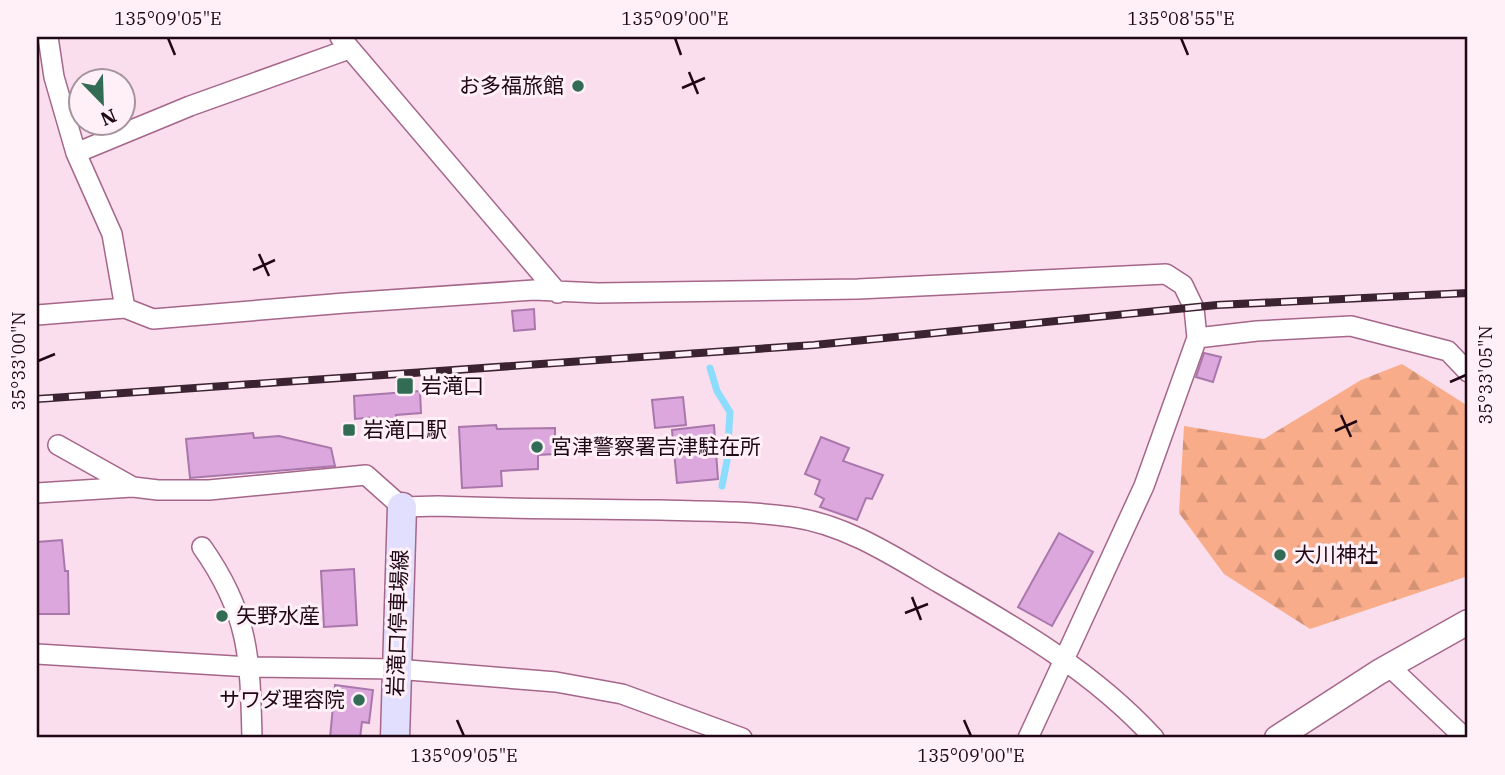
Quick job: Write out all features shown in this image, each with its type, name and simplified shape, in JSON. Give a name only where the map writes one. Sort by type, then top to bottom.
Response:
[{"type":"main road","name":"岩滝口停車場線","points":[[395,738],[402,507]]},
{"type":"street","points":[[48,37],[54,77],[76,153],[112,234],[124,308]]},
{"type":"street","points":[[76,153],[345,43],[558,293]]},
{"type":"street","points":[[37,315],[124,308],[153,319],[534,290],[558,293],[858,289],[1166,274],[1183,285],[1194,308],[1197,338],[1144,486],[1028,738]]},
{"type":"street","points":[[1197,338],[1256,331],[1351,326],[1448,351],[1468,372]]},
{"type":"street","points":[[58,445],[133,487]]},
{"type":"street","points":[[37,493],[133,487],[209,491],[366,475],[402,507],[705,511],[794,517],[839,530],[883,550],[1064,659],[1130,712],[1154,738]]},
{"type":"street","points":[[202,547],[236,605],[250,667],[252,738]]},
{"type":"street","points":[[1277,738],[1468,622]]},
{"type":"street","points":[[37,654],[250,667],[396,669],[556,682],[622,694],[742,738]]},
{"type":"street","points":[[1390,667],[1465,738]]},
{"type":"green space","points":[[1402,364],[1468,406],[1468,576],[1310,629],[1224,574],[1179,513],[1184,426],[1264,439],[1361,380]]},
{"type":"building","points":[[534,309],[535,329],[514,331],[512,311]]},
{"type":"building","points":[[1204,353],[1221,357],[1213,382],[1196,377]]},
{"type":"building","points":[[420,391],[421,413],[396,415],[397,428],[377,429],[376,417],[355,419],[354,396]]},
{"type":"building","points":[[683,397],[686,425],[655,428],[652,400]]},
{"type":"building","points":[[496,425],[497,429],[555,428],[555,454],[538,455],[538,469],[501,471],[502,486],[462,488],[459,427]]},
{"type":"building","points":[[714,425],[718,479],[677,483],[672,430]]},
{"type":"building","points":[[253,433],[254,438],[279,436],[331,448],[335,466],[190,478],[186,439]]},
{"type":"building","points":[[821,437],[849,448],[843,461],[883,475],[872,499],[866,498],[857,520],[820,507],[824,499],[815,494],[820,480],[805,474]]},
{"type":"building","points":[[1059,533],[1093,552],[1052,626],[1018,607]]},
{"type":"building","points":[[62,540],[65,571],[68,571],[69,614],[37,614],[37,542]]},
{"type":"building","points":[[354,569],[357,625],[324,627],[321,571]]},
{"type":"building","points":[[335,685],[373,690],[369,723],[362,722],[360,738],[330,738]]},
{"type":"waterway","points":[[710,368],[717,391],[730,412],[727,461],[722,486]]},
{"type":"railway","points":[[37,399],[814,345],[1217,305],[1468,293]]},
{"type":"place","name":"お多福旅館","points":[[578,86]]},
{"type":"place","name":"岩滝口","points":[[405,386]]},
{"type":"place","name":"岩滝口駅","points":[[349,430]]},
{"type":"place","name":"宮津警察署吉津駐在所","points":[[537,447]]},
{"type":"place","name":"大川神社","points":[[1280,555]]},
{"type":"place","name":"矢野水産","points":[[222,616]]},
{"type":"place","name":"サワダ理容院","points":[[359,700]]}]
